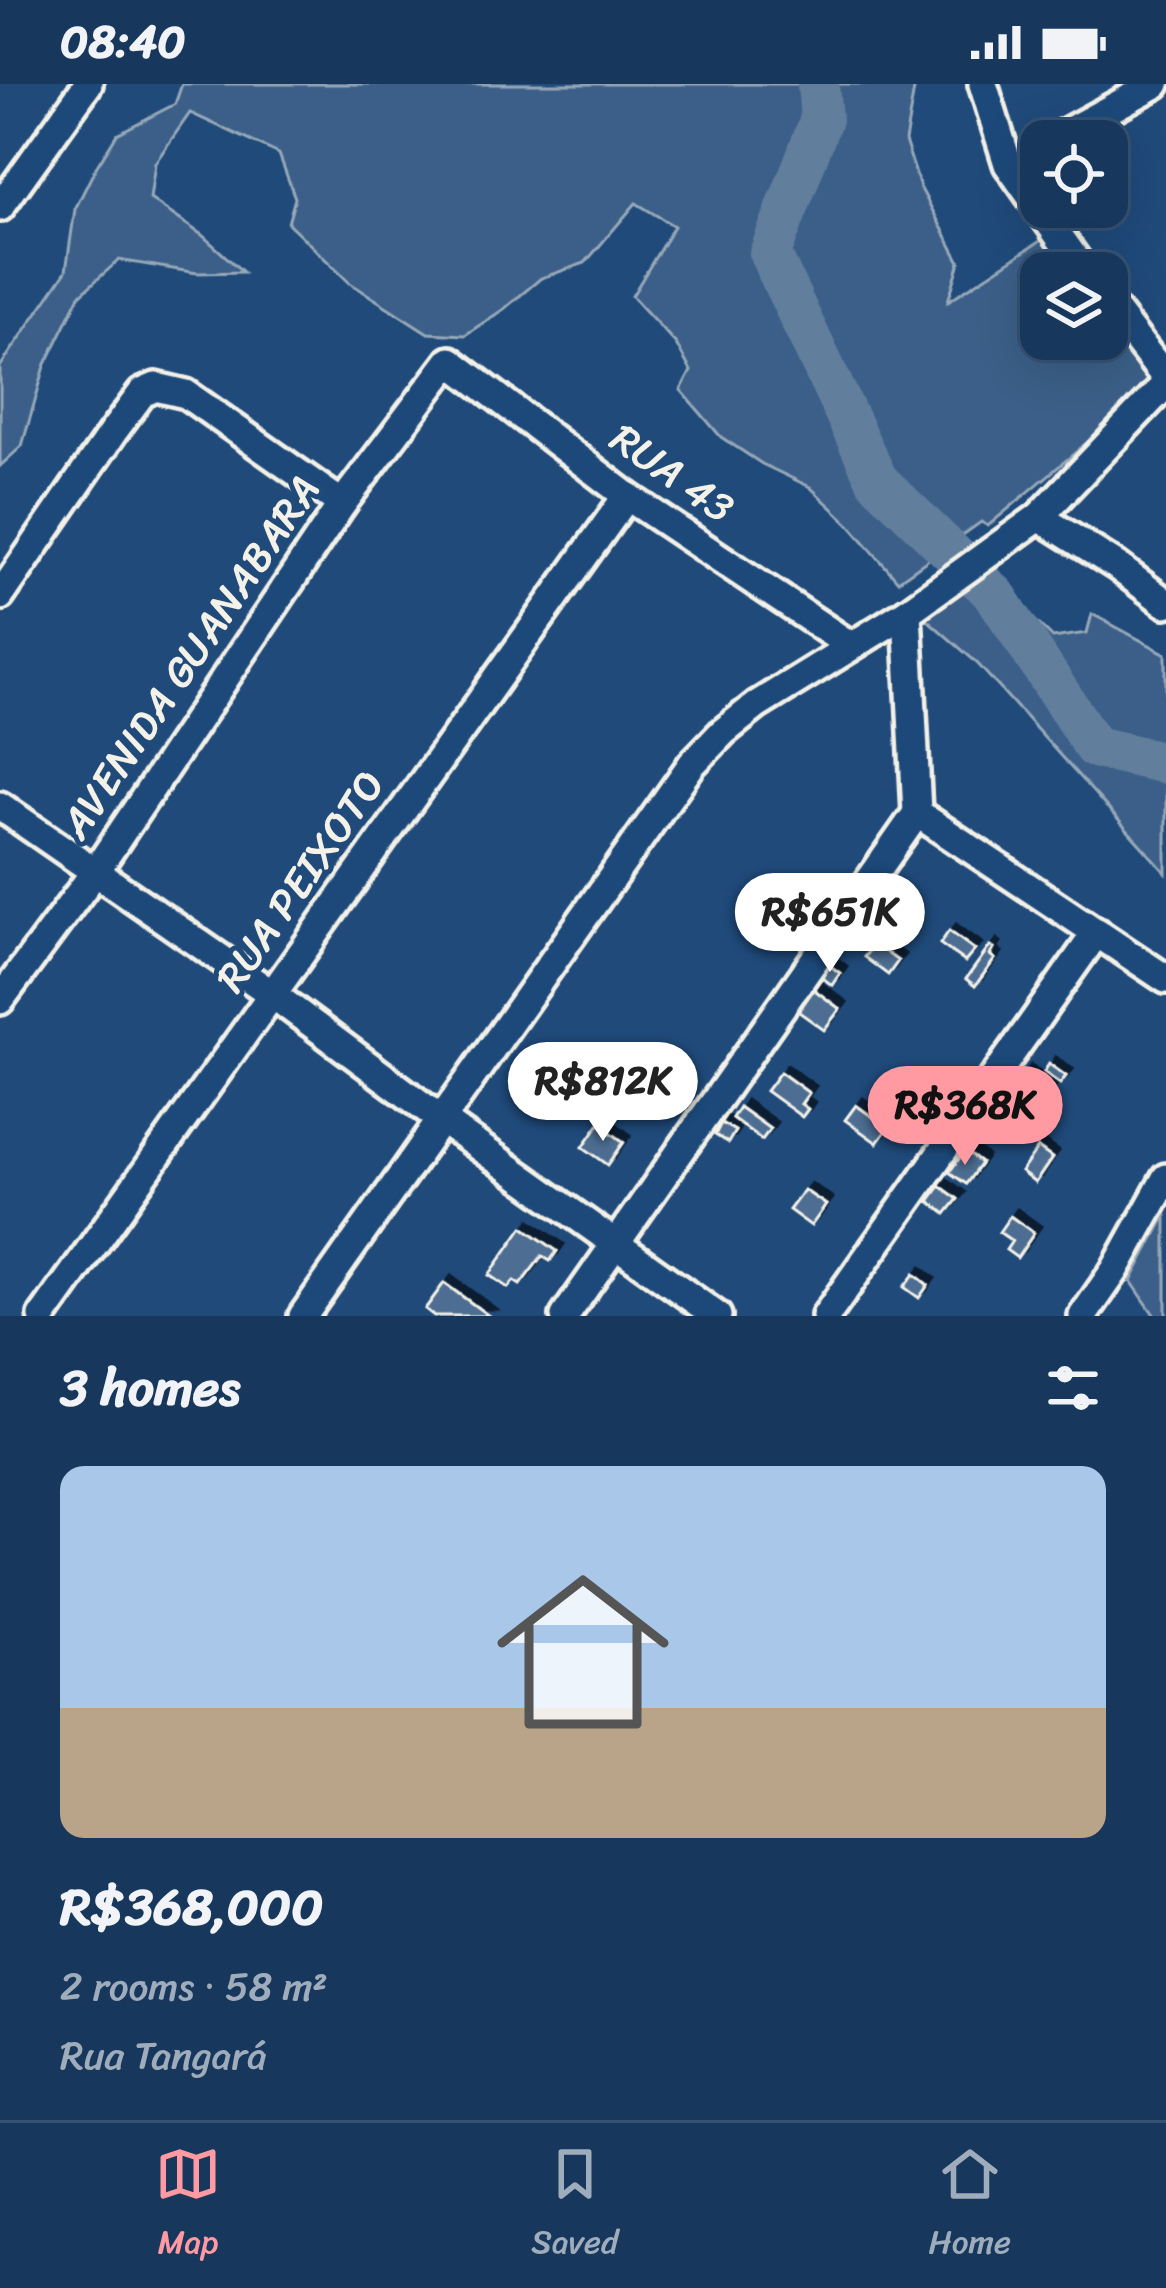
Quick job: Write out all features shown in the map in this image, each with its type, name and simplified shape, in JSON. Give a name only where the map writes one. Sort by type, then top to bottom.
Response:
[{"type":"street","points":[[0,207],[88,84]]},
{"type":"street","points":[[983,84],[1008,164],[1070,252]]},
{"type":"street","points":[[1090,120],[1156,84]]},
{"type":"street","points":[[1008,164],[1020,157]]},
{"type":"street","points":[[303,1316],[692,764],[757,705],[907,612],[1039,517],[1166,381],[1128,329]]},
{"type":"street","name":"RUA 43","points":[[450,361],[627,496],[850,646]]},
{"type":"street","name":"AVENIDA GUANABARA","points":[[0,1000],[95,872],[342,504],[450,361]]},
{"type":"street","points":[[0,596],[142,393],[157,386],[186,394],[342,504]]},
{"type":"street","name":"RUA PEIXOTO","points":[[43,1316],[627,496]]},
{"type":"street","points":[[1039,517],[1166,603]]},
{"type":"street","points":[[565,1316],[917,813],[907,612]]},
{"type":"street","points":[[0,806],[272,994],[717,1316]]},
{"type":"street","points":[[917,813],[1166,980]]},
{"type":"street","points":[[826,1316],[1096,932]]},
{"type":"street","points":[[1083,1316],[1115,1270],[1166,1178]]},
{"type":"shaded area","points":[[182,84],[915,84],[905,141],[920,187],[960,262],[948,301],[1020,254],[1020,360],[1128,360],[1128,343],[1158,383],[988,526],[981,522],[898,581],[810,487],[721,437],[681,390],[691,371],[676,344],[632,296],[674,226],[636,203],[585,263],[541,278],[465,335],[428,333],[350,283],[288,223],[295,198],[279,154],[190,113],[155,163],[150,199],[202,235],[243,272],[197,273],[119,260],[80,295],[45,366],[22,446],[0,466],[0,367],[66,271],[75,209],[117,134],[175,104]]},
{"type":"shaded area","points":[[1048,236],[1060,252],[1023,252]]},
{"type":"shaded area","points":[[969,588],[1012,598],[1053,638],[1087,633],[1092,614],[1166,654],[1166,873],[976,662],[922,615]]},
{"type":"shaded area","points":[[1166,1215],[1166,1316],[1155,1316],[1131,1281]]},
{"type":"building","points":[[949,931],[975,950],[965,962],[940,944]]},
{"type":"building","points":[[874,944],[898,961],[888,975],[864,957]]},
{"type":"building","points":[[990,946],[995,959],[975,986],[966,979]]},
{"type":"building","points":[[829,965],[840,973],[832,985],[821,977]]},
{"type":"building","points":[[808,985],[840,1009],[824,1030],[792,1007]]},
{"type":"building","points":[[1049,1064],[1066,1076],[1060,1084],[1044,1072]]},
{"type":"building","points":[[780,1072],[809,1093],[801,1104],[808,1109],[802,1117],[766,1091]]},
{"type":"building","points":[[1024,1072],[1050,1091],[1041,1103],[1015,1084]]},
{"type":"building","points":[[856,1105],[888,1128],[877,1143],[845,1120]]},
{"type":"building","points":[[739,1107],[770,1129],[762,1140],[732,1118]]},
{"type":"building","points":[[721,1123],[735,1131],[728,1143],[715,1135]]},
{"type":"building","points":[[599,1124],[624,1142],[608,1165],[583,1147]]},
{"type":"building","points":[[1038,1148],[1052,1158],[1035,1183],[1021,1172]]},
{"type":"building","points":[[965,1151],[981,1163],[966,1184],[949,1172]]},
{"type":"building","points":[[940,1186],[958,1199],[946,1214],[929,1201]]},
{"type":"building","points":[[804,1190],[826,1205],[811,1226],[789,1210]]},
{"type":"building","points":[[1010,1216],[1034,1233],[1017,1258],[1006,1250],[1012,1241],[999,1232]]},
{"type":"building","points":[[523,1227],[557,1251],[550,1261],[542,1256],[520,1285],[514,1281],[508,1288],[489,1275]]},
{"type":"building","points":[[914,1274],[928,1285],[919,1298],[904,1287]]},
{"type":"building","points":[[444,1283],[489,1316],[434,1316],[425,1309]]},
{"type":"waterway","points":[[818,84],[821,119],[770,254],[877,480],[996,596],[1094,747],[1166,763]]}]
